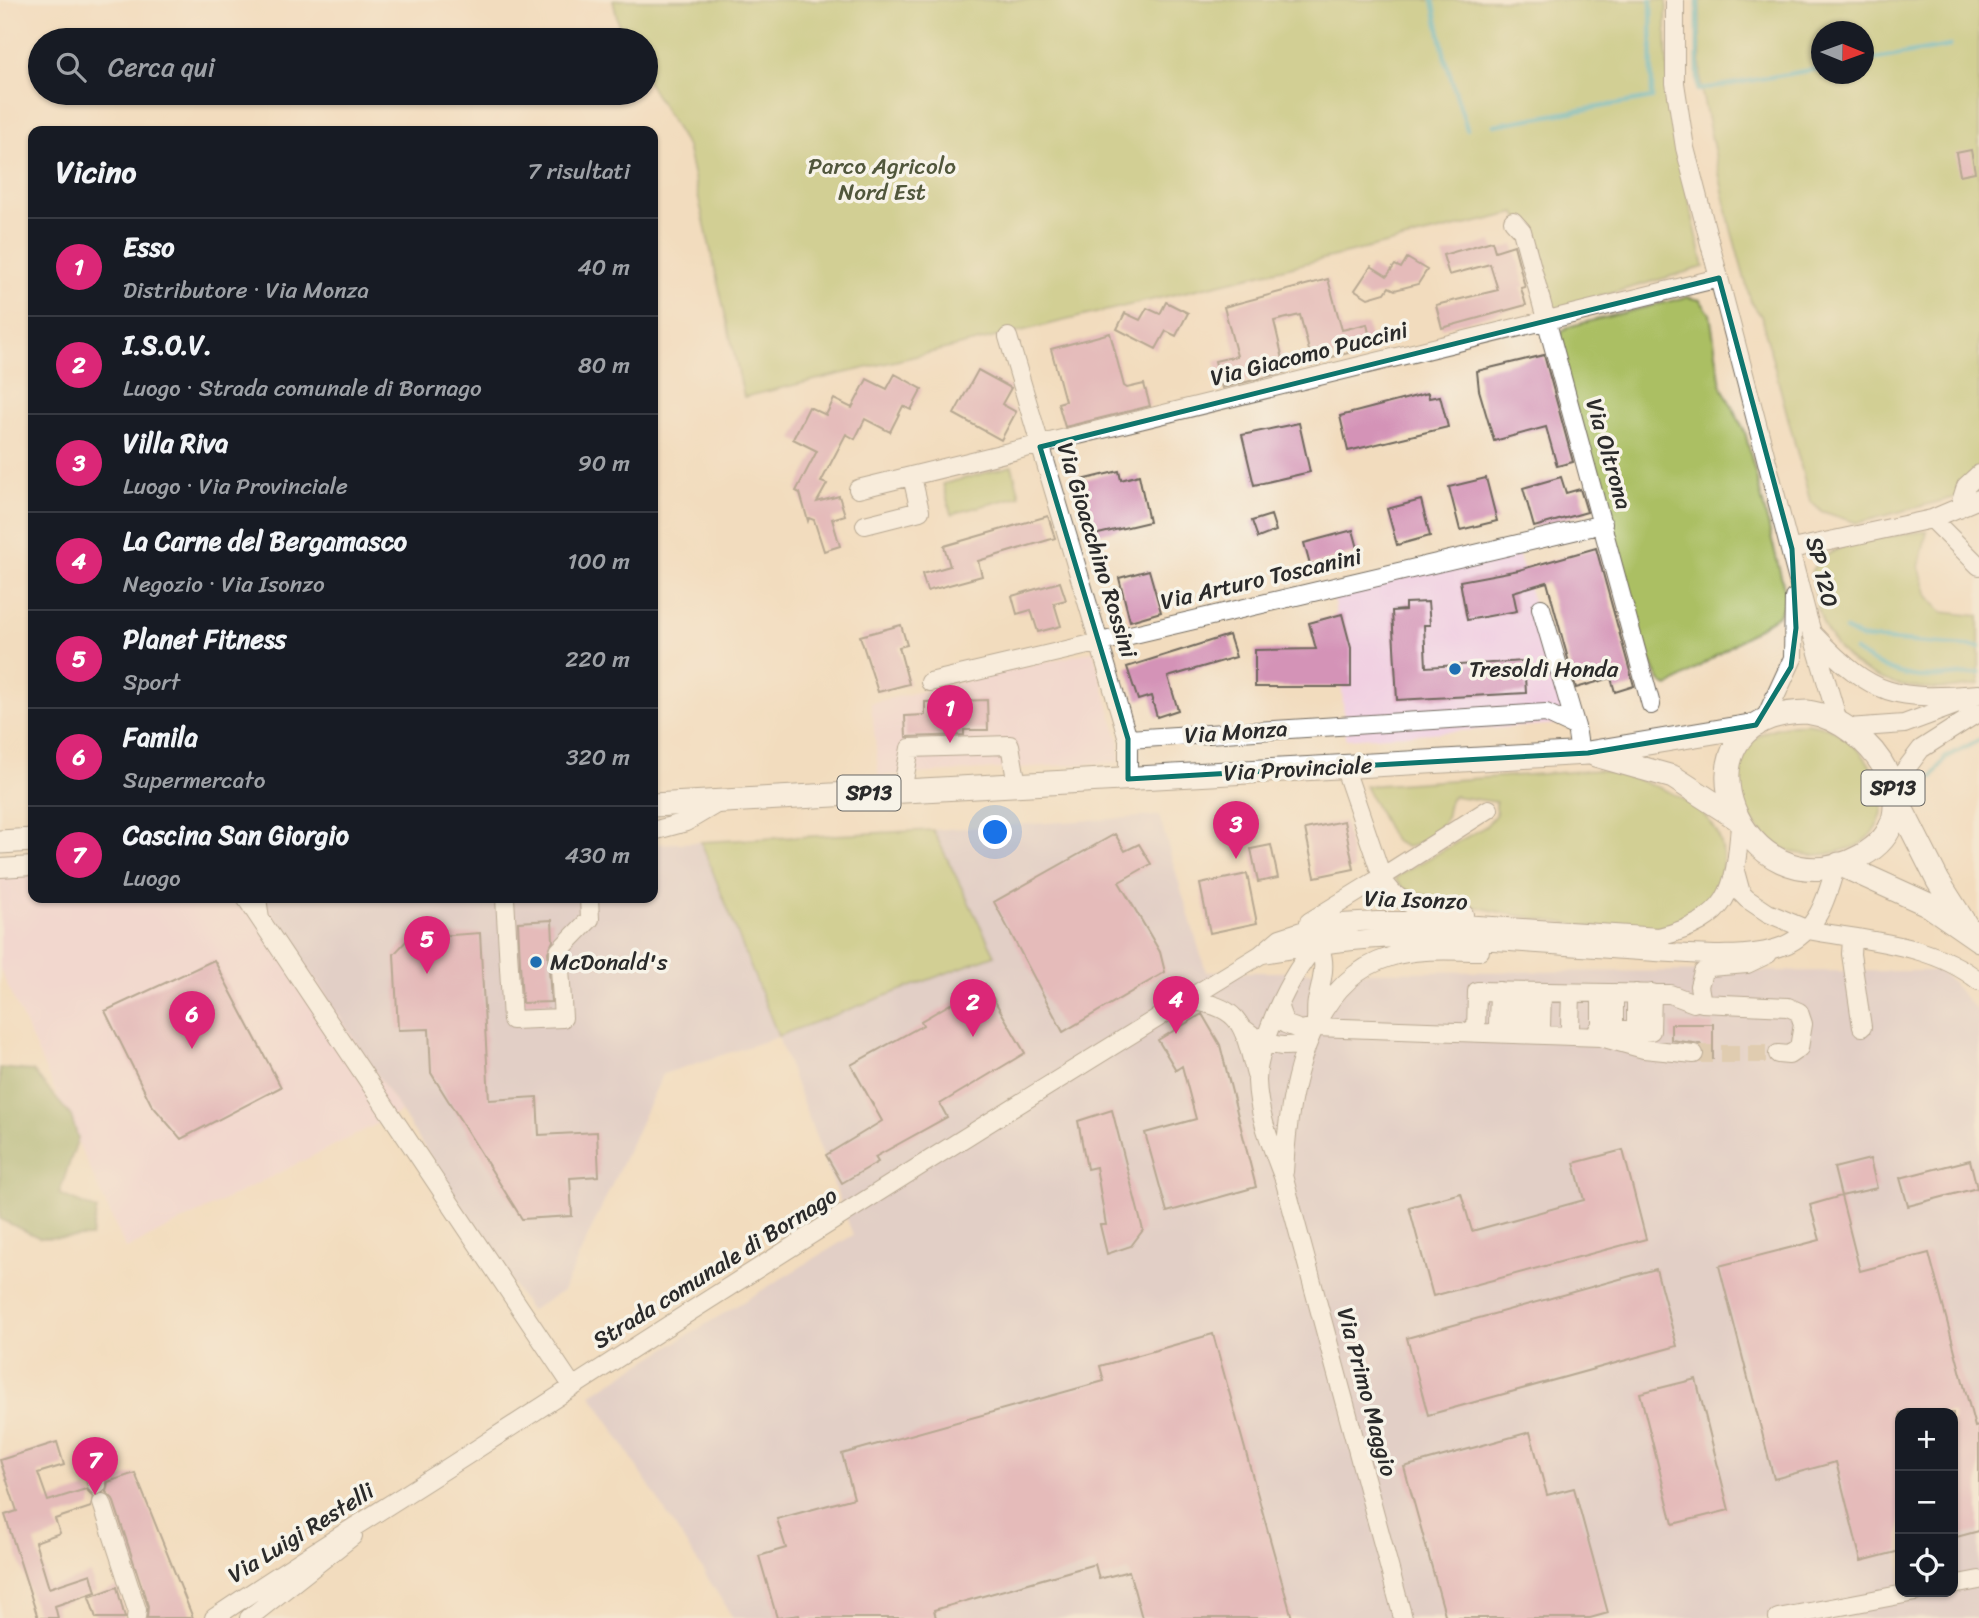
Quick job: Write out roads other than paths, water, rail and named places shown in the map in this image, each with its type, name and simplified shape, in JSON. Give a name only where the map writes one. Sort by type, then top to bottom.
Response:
[{"type":"main road","name":"SP13","points":[[1760,723],[1780,715],[1807,712],[1843,724],[1882,762],[1938,881],[1975,937]]},
{"type":"main road","name":"Via Provinciale","points":[[1017,785],[1584,753],[1760,723]]},
{"type":"main road","points":[[1738,821],[1730,801],[1729,767],[1738,743],[1760,723]]},
{"type":"main road","name":"Via Provinciale","points":[[1584,753],[1674,777],[1738,821]]},
{"type":"main road","name":"SP13","points":[[658,805],[1017,785]]},
{"type":"main road","name":"SP13","points":[[1738,821],[1761,848],[1775,858],[1803,866],[1838,864],[1865,854],[1878,842],[1891,820],[1893,790]]},
{"type":"main road","points":[[0,842],[28,841]]},
{"type":"main road","name":"SP13","points":[[1838,864],[1927,904],[1975,937]]},
{"type":"street","name":"SP 120","points":[[1675,0],[1674,64],[1679,113],[1811,632],[1843,724]]},
{"type":"street","name":"Via Oltrona","points":[[1513,220],[1523,236],[1651,705]]},
{"type":"street","name":"Via Giacomo Puccini","points":[[858,489],[1040,447],[1719,278]]},
{"type":"street","name":"Via Gioacchino Rossini","points":[[1008,337],[1128,739],[1128,779]]},
{"type":"street","points":[[1959,508],[1966,486],[1979,474]]},
{"type":"street","points":[[865,525],[920,511],[912,477]]},
{"type":"street","points":[[1760,723],[1791,667],[1795,649],[1791,549],[1932,519],[1979,499]]},
{"type":"street","points":[[1932,519],[1979,566]]},
{"type":"street","name":"Via Arturo Toscanini","points":[[930,682],[1603,524]]},
{"type":"street","points":[[1541,608],[1584,753]]},
{"type":"street","points":[[1811,632],[1860,677],[1894,693],[1921,698],[1979,695]]},
{"type":"street","points":[[1843,724],[1904,724],[1979,695]]},
{"type":"street","points":[[1893,790],[1921,749],[1979,712]]},
{"type":"street","name":"Via Monza","points":[[1128,739],[1546,713],[1576,727]]},
{"type":"street","points":[[902,791],[910,748],[1010,745],[1017,785]]},
{"type":"street","points":[[1344,766],[1382,877],[1398,898],[1419,907],[1571,933]]},
{"type":"street","points":[[658,830],[686,822],[721,801]]},
{"type":"street","points":[[1289,936],[1489,809]]},
{"type":"street","name":"Via Isonzo","points":[[1060,1079],[1289,936],[1323,924],[1426,922],[1659,937],[1694,928],[1721,905],[1730,892],[1735,871],[1738,821]]},
{"type":"street","points":[[1778,1054],[1788,1055],[1799,1048],[1803,1024],[1799,1012],[1788,1007],[1702,1003],[1700,997],[1703,972],[1710,967],[1747,964],[1808,930],[1826,899],[1838,864]]},
{"type":"street","points":[[0,868],[28,866]]},
{"type":"street","points":[[1735,871],[1741,892],[1768,912],[1808,930],[1937,955],[1979,981]]},
{"type":"street","points":[[249,903],[573,1387]]},
{"type":"street","points":[[258,903],[260,919]]},
{"type":"street","points":[[505,903],[512,1020],[563,1018],[559,951],[590,919],[589,903]]},
{"type":"street","points":[[1319,946],[1331,934],[1426,922]]},
{"type":"street","points":[[1289,936],[1307,936],[1319,946]]},
{"type":"street","points":[[1260,955],[1373,938],[1441,938],[1673,953],[1752,952],[1783,946]]},
{"type":"street","points":[[1852,939],[1851,954],[1862,1027]]},
{"type":"street","name":"Via Primo Maggio","points":[[1257,1079],[1266,1043],[1294,974],[1319,946]]},
{"type":"street","name":"Via Primo Maggio","points":[[1315,1027],[1323,967],[1319,946]]},
{"type":"street","name":"Via Primo Maggio","points":[[1284,1178],[1291,1098],[1315,1027],[1334,993],[1359,970],[1393,956],[1464,951],[1673,953]]},
{"type":"street","points":[[1476,1030],[1477,991],[1670,994],[1694,1003],[1700,997]]},
{"type":"street","points":[[1535,1027],[1536,992]]},
{"type":"street","points":[[1535,1027],[1536,992]]},
{"type":"street","points":[[1535,1027],[1536,992]]},
{"type":"street","points":[[1279,1008],[1281,1019],[1292,1028],[1476,1030],[1535,1027],[1651,1031],[1626,993]]},
{"type":"street","points":[[1619,1030],[1626,993]]},
{"type":"street","points":[[1619,1030],[1626,993]]},
{"type":"street","points":[[1186,1000],[1224,1007],[1244,1029],[1266,1043],[1283,1048],[1300,1042],[1315,1027]]},
{"type":"street","name":"Via Primo Maggio","points":[[1244,1029],[1257,1079],[1266,1133],[1284,1178],[1403,1618]]},
{"type":"street","points":[[1476,1030],[1601,1037],[1644,1049],[1694,1054]]},
{"type":"street","name":"Strada comunale di Bornago","points":[[397,1501],[1060,1079]]},
{"type":"street","name":"Via Luigi Restelli","points":[[214,1618],[315,1549],[397,1501]]},
{"type":"street","name":"Via Luigi Restelli","points":[[249,1618],[397,1501]]},
{"type":"street","points":[[102,1503],[137,1611],[136,1618]]},
{"type":"street","points":[[1958,1584],[1979,1580]]},
{"type":"street","points":[[1778,1618],[1895,1596]]},
{"type":"waterway","points":[[1433,0],[1445,58],[1467,129]]},
{"type":"waterway","points":[[1494,125],[1652,98],[1651,0]]},
{"type":"waterway","points":[[1698,0],[1698,90],[1811,70]]},
{"type":"waterway","points":[[1874,59],[1950,46]]},
{"type":"waterway","points":[[1846,630],[1861,638],[1979,647]]},
{"type":"waterway","points":[[1855,651],[1901,674],[1943,677],[1979,673]]},
{"type":"waterway","points":[[1933,777],[1945,758],[1979,740]]},
{"type":"tunnel","points":[[1694,1054],[1778,1054]]},
{"type":"place","name":"Tresoldi Honda","points":[[1455,669]]},
{"type":"place","name":"Esso","points":[[950,743]]},
{"type":"place","name":"Villa Riva","points":[[1236,859]]},
{"type":"place","name":"McDonald's","points":[[536,962]]},
{"type":"place","name":"Planet Fitness","points":[[427,974]]},
{"type":"place","name":"La Carne del Bergamasco","points":[[1176,1034]]},
{"type":"place","name":"I.S.O.V.","points":[[973,1037]]},
{"type":"place","name":"Famila","points":[[192,1049]]},
{"type":"place","name":"Cascina San Giorgio","points":[[95,1495]]},
{"type":"park label","name":"Parco Agricolo Nord Est","points":[[882,179]]}]
